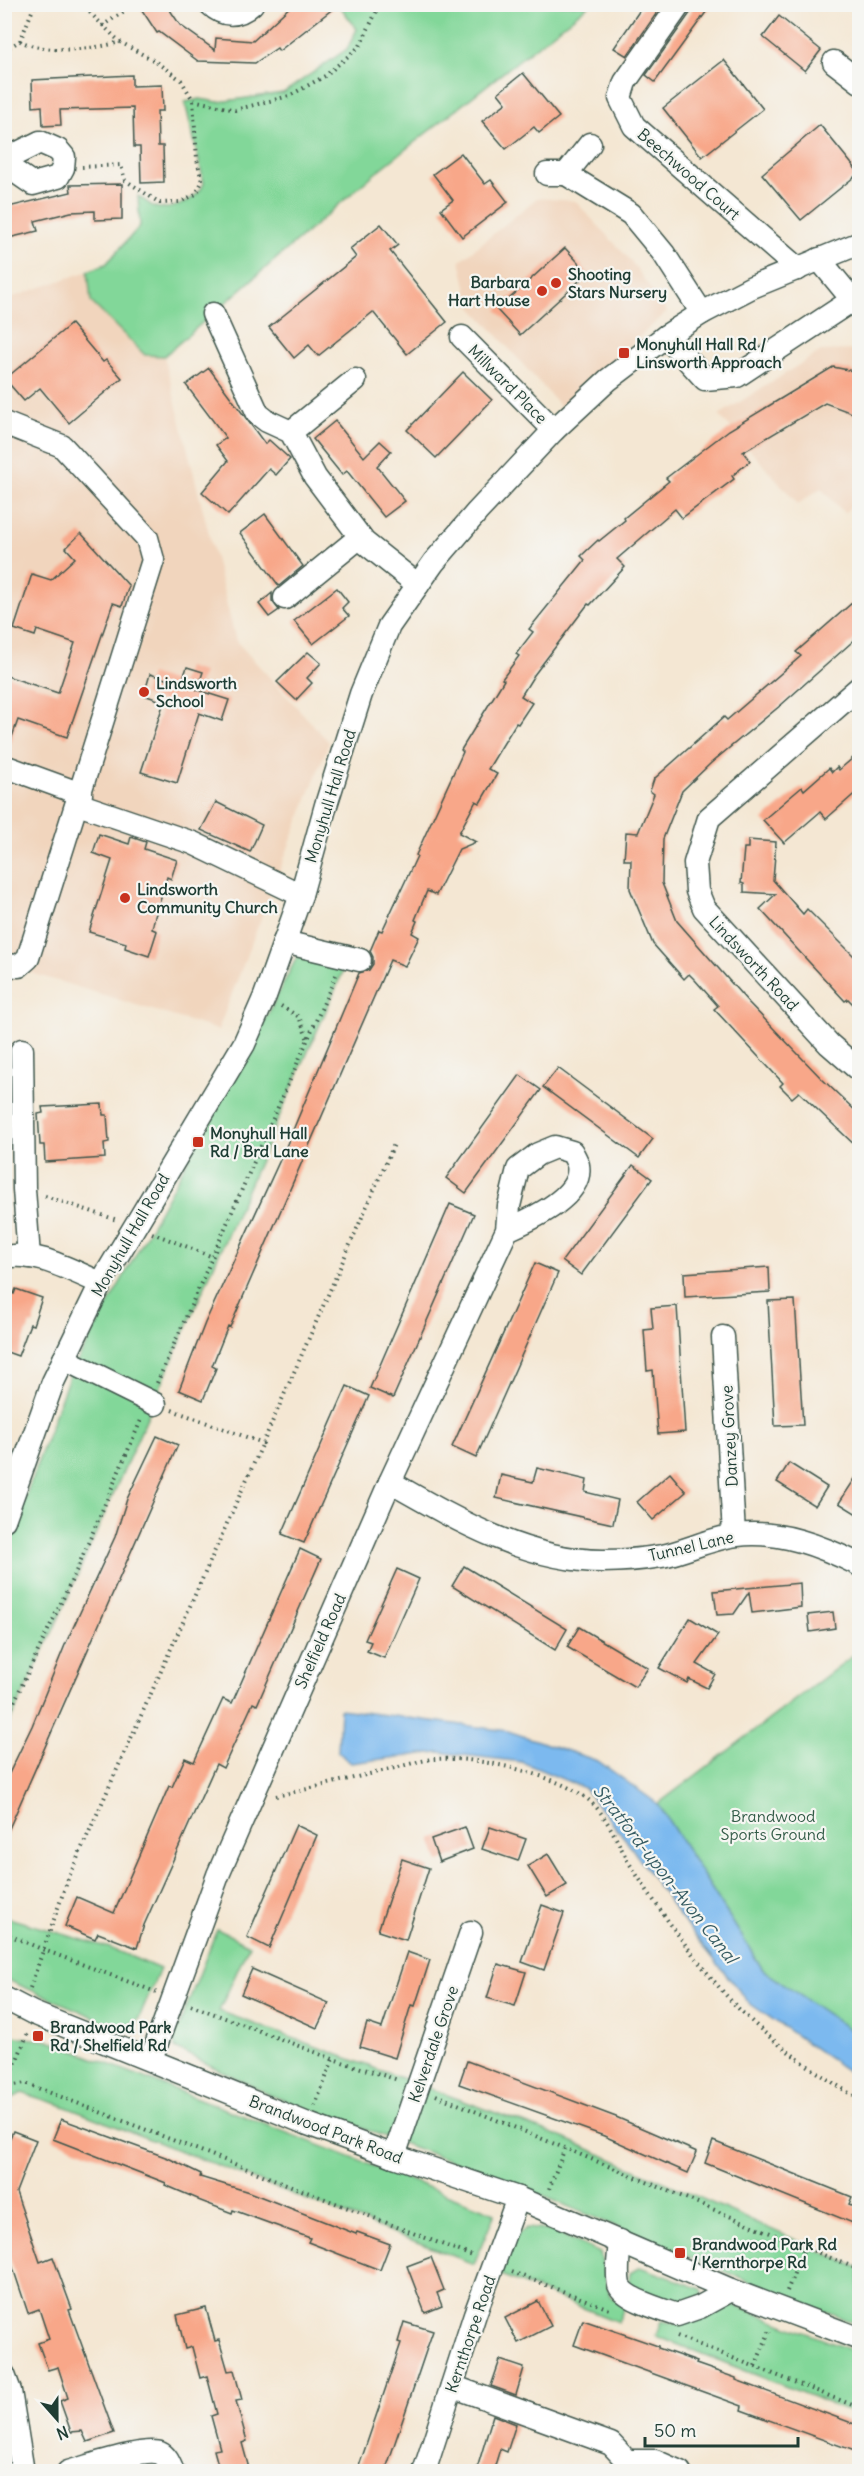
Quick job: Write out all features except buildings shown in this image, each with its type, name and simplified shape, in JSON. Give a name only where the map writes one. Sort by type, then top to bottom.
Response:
[{"type":"street","points":[[210,4],[218,12],[228,15],[246,10],[252,4]]},
{"type":"street","name":"Beechwood Court","points":[[680,4],[625,82],[620,98],[634,126],[798,269]]},
{"type":"street","points":[[834,62],[860,82]]},
{"type":"street","points":[[40,142],[58,150],[64,157],[63,168],[58,177],[33,184],[4,162],[40,142]]},
{"type":"street","points":[[590,144],[557,174],[631,214],[664,254],[702,314]]},
{"type":"street","name":"Monyhull Hall Road","points":[[4,1520],[53,1382],[101,1283],[244,1044],[265,996],[301,895],[326,805],[374,657],[389,626],[435,562],[477,512],[554,430],[608,380],[666,336],[752,286],[860,243]]},
{"type":"street","points":[[666,336],[705,379],[736,376],[855,305],[819,259]]},
{"type":"street","points":[[213,314],[258,414],[267,421],[291,432],[315,477],[360,537],[418,585]]},
{"type":"street","name":"Millward Place","points":[[462,337],[554,430]]},
{"type":"street","points":[[291,432],[355,380]]},
{"type":"street","points":[[4,423],[62,446],[147,538],[153,560],[28,958],[19,966],[4,965]]},
{"type":"street","points":[[285,598],[360,537]]},
{"type":"street","name":"Lindsworth Road","points":[[859,689],[709,818],[695,863],[697,891],[704,908],[829,1044],[860,1071]]},
{"type":"street","points":[[4,766],[79,799],[193,843],[301,895]]},
{"type":"street","points":[[284,942],[352,958]]},
{"type":"street","points":[[22,1050],[24,1189],[29,1257]]},
{"type":"street","name":"Shelfield Road","points":[[151,2059],[218,1875],[249,1802],[390,1482],[507,1230]]},
{"type":"street","points":[[4,1257],[16,1255],[43,1259],[101,1283]]},
{"type":"street","name":"Danzey Grove","points":[[723,1337],[734,1535]]},
{"type":"street","points":[[64,1359],[152,1403]]},
{"type":"street","name":"Tunnel Lane","points":[[390,1482],[462,1523],[540,1552],[602,1561],[662,1556],[734,1535],[756,1534],[799,1539],[860,1565]]},
{"type":"street","name":"Kelverdale Grove","points":[[394,2156],[471,1932]]},
{"type":"street","name":"Brandwood Park Road","points":[[4,1998],[33,2013],[308,2124],[518,2198],[731,2290],[860,2340]]},
{"type":"street","name":"Brandwood Park Road","points":[[4,2014],[33,2013]]},
{"type":"street","name":"Kernthorpe Road","points":[[424,2472],[493,2264],[518,2198]]},
{"type":"street","points":[[620,2241],[618,2273],[620,2286],[626,2295],[678,2315],[700,2307],[731,2290]]},
{"type":"street","points":[[4,2375],[10,2391],[23,2472]]},
{"type":"street","points":[[452,2386],[611,2444],[625,2466],[655,2461],[680,2472]]},
{"type":"street","points":[[68,2472],[143,2452],[159,2453],[166,2458],[173,2472]]},
{"type":"path","points":[[4,50],[20,41],[35,4]]},
{"type":"path","points":[[63,168],[121,165],[125,180],[160,203],[180,202],[196,194],[202,182],[197,159],[193,100],[181,80],[153,60],[120,42],[81,4]]},
{"type":"path","points":[[102,26],[135,4]]},
{"type":"path","points":[[193,100],[235,110],[289,96],[325,76],[360,46],[380,4]]},
{"type":"path","points":[[20,41],[34,48],[98,49],[120,42]]},
{"type":"path","points":[[4,1723],[152,1403],[308,1040],[352,958]]},
{"type":"path","points":[[265,996],[299,1017],[308,1040]]},
{"type":"path","points":[[5,2088],[33,2013],[28,1994],[68,1879],[395,1142]]},
{"type":"path","points":[[24,1189],[134,1226],[213,1257]]},
{"type":"path","points":[[152,1403],[262,1443]]},
{"type":"path","points":[[249,1802],[434,1759],[480,1762],[519,1770],[573,1790],[590,1801],[601,1813],[630,1864],[673,1928],[749,2021],[798,2059],[860,2100]]},
{"type":"path","points":[[4,1933],[333,2059],[418,2087],[860,2270]]},
{"type":"path","points":[[308,2124],[333,2059]]},
{"type":"path","points":[[5,2088],[25,2083],[613,2311]]},
{"type":"path","points":[[542,2208],[565,2148]]},
{"type":"path","points":[[668,2332],[860,2408]]},
{"type":"shaded area","name":"Shooting Stars Nursery","points":[[537,198],[575,201],[631,261],[667,312],[561,407],[471,306],[460,261]]},
{"type":"shaded area","name":"Lindsworth School","points":[[88,271],[91,302],[145,355],[164,356],[236,641],[329,742],[218,1030],[25,971],[5,984],[5,300]]},
{"type":"shaded area","points":[[855,350],[860,354],[859,499],[844,513],[821,488],[798,504],[719,415],[821,351]]},
{"type":"green space","points":[[339,5],[589,5],[373,175],[164,356],[145,355],[91,302],[88,271],[106,264],[140,226],[138,196],[155,207],[169,208],[191,199],[201,189],[204,183],[185,102],[200,99],[218,102],[283,93],[347,49],[357,29]]},
{"type":"green space","points":[[299,953],[346,965],[53,1631],[5,1732],[4,1556],[69,1376],[269,1012]]},
{"type":"green space","name":"Brandwood Sports Ground","points":[[859,1651],[859,2036],[763,1970],[658,1804]]},
{"type":"green space","points":[[5,1917],[110,1948],[160,1969],[138,2020],[122,2029],[5,1979]]},
{"type":"green space","points":[[217,1929],[249,1945],[219,2011],[564,2138],[859,2268],[859,2325],[507,2181],[270,2095],[175,2048],[174,2039]]},
{"type":"green space","points":[[5,2035],[49,2041],[495,2213],[474,2264],[58,2104],[22,2093],[5,2102]]},
{"type":"green space","points":[[527,2228],[554,2231],[600,2253],[610,2296],[625,2306],[618,2322],[496,2273],[512,2237]]},
{"type":"green space","points":[[640,2267],[702,2289],[703,2295],[676,2308],[628,2288],[630,2273]]},
{"type":"green space","points":[[734,2305],[859,2353],[859,2415],[656,2336],[661,2321],[679,2324]]},
{"type":"water","name":"Stratford-upon-Avon Canal","points":[[340,1709],[508,1731],[598,1761],[658,1804],[763,1970],[859,2036],[859,2079],[749,2003],[680,1917],[626,1840],[584,1788],[522,1762],[438,1752],[351,1763],[338,1752]]},
{"type":"place","name":"Shooting Stars Nursery","points":[[556,283]]},
{"type":"place","name":"Barbara Hart House","points":[[542,291]]},
{"type":"place","name":"Monyhull Hall Rd / Linsworth Approach","points":[[624,353]]},
{"type":"place","name":"Lindsworth School","points":[[144,692]]},
{"type":"place","name":"Lindsworth Community Church","points":[[125,898]]},
{"type":"place","name":"Monyhull Hall Rd / Brd Lane","points":[[198,1142]]},
{"type":"place","name":"Brandwood Park Rd / Shelfield Rd","points":[[38,2036]]},
{"type":"place","name":"Brandwood Park Rd / Kernthorpe Rd","points":[[680,2253]]}]
